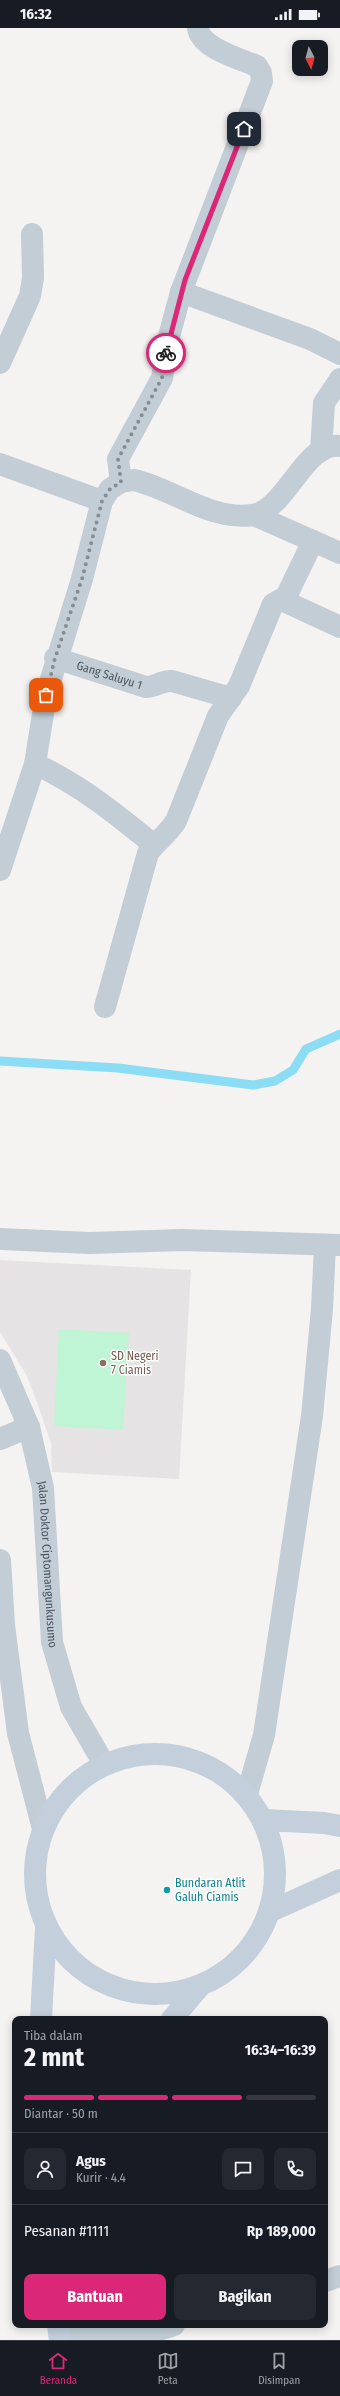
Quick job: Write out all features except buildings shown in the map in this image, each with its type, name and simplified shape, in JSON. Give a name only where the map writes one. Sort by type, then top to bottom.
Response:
[{"type":"main road","points":[[157,1754],[195,1760],[223,1774],[247,1794],[264,1820],[272,1842],[276,1864],[276,1888],[271,1911],[263,1930],[251,1948],[225,1972],[200,1986],[175,1992],[150,1994],[118,1988],[100,1981],[78,1967],[60,1949],[46,1927],[38,1903],[34,1878],[36,1853],[43,1829],[58,1802],[78,1781],[104,1764],[134,1755],[157,1754]]},
{"type":"main road","points":[[264,1820],[324,1823],[340,1826]]},
{"type":"main road","points":[[271,1911],[340,1880]]},
{"type":"main road","points":[[41,2016],[46,1927]]},
{"type":"main road","points":[[175,2016],[200,1986]]},
{"type":"street","points":[[121,482],[118,459],[162,378],[168,340],[181,292],[262,81],[261,73],[257,66],[206,44],[198,34],[198,28]]},
{"type":"street","points":[[0,363],[30,296],[33,278],[32,234]]},
{"type":"street","points":[[181,292],[310,339],[340,354]]},
{"type":"street","points":[[0,870],[35,764],[46,695],[55,658],[82,579],[102,501],[110,489],[121,482],[134,480],[144,482],[220,513],[239,516],[254,515],[266,510],[279,498],[311,459],[330,449],[324,403],[340,379]]},
{"type":"street","points":[[0,464],[102,501]]},
{"type":"street","points":[[254,515],[340,553]]},
{"type":"street","points":[[284,601],[313,541]]},
{"type":"street","points":[[105,1008],[148,853],[154,845],[166,836],[176,821],[218,716],[239,686],[273,604],[280,600],[284,601],[340,627]]},
{"type":"street","name":"Gang Saluyu 1","points":[[55,658],[146,687],[153,687],[166,680],[231,698]]},
{"type":"street","points":[[35,764],[62,776],[100,802],[154,845]]},
{"type":"street","points":[[0,1239],[90,1243],[182,1240],[332,1245],[321,1322],[312,1416],[264,1735],[247,1794]]},
{"type":"street","name":"Jalan Doktor Ciptomangunkusumo","points":[[0,1360],[29,1427],[43,1488],[52,1642],[71,1707],[104,1764]]},
{"type":"street","points":[[0,1439],[29,1427]]},
{"type":"street","points":[[0,1560],[4,1625],[18,1732],[43,1829]]},
{"type":"street","points":[[328,2280],[340,2276]]},
{"type":"street","points":[[59,2332],[88,2335],[125,2335],[159,2328]]},
{"type":"shaded area","name":"SD Negeri 7 Ciamis","points":[[0,1260],[191,1270],[179,1479],[52,1472],[51,1443],[37,1402],[27,1376],[0,1332]]},
{"type":"green space","points":[[59,1329],[129,1333],[123,1430],[54,1426]]},
{"type":"waterway","points":[[0,1061],[118,1068],[253,1085],[275,1081],[293,1070],[306,1049],[340,1034]]},
{"type":"way so far","points":[[46,695],[55,658],[82,579],[102,501],[110,489],[121,482],[118,471],[118,459],[162,378],[166,353]]},
{"type":"place","name":"SD Negeri 7 Ciamis","points":[[103,1363]]},
{"type":"place","name":"Bundaran Atlit Galuh Ciamis","points":[[167,1890]]},
{"type":"route","points":[[166,353],[168,340],[185,280],[244,129]]}]
